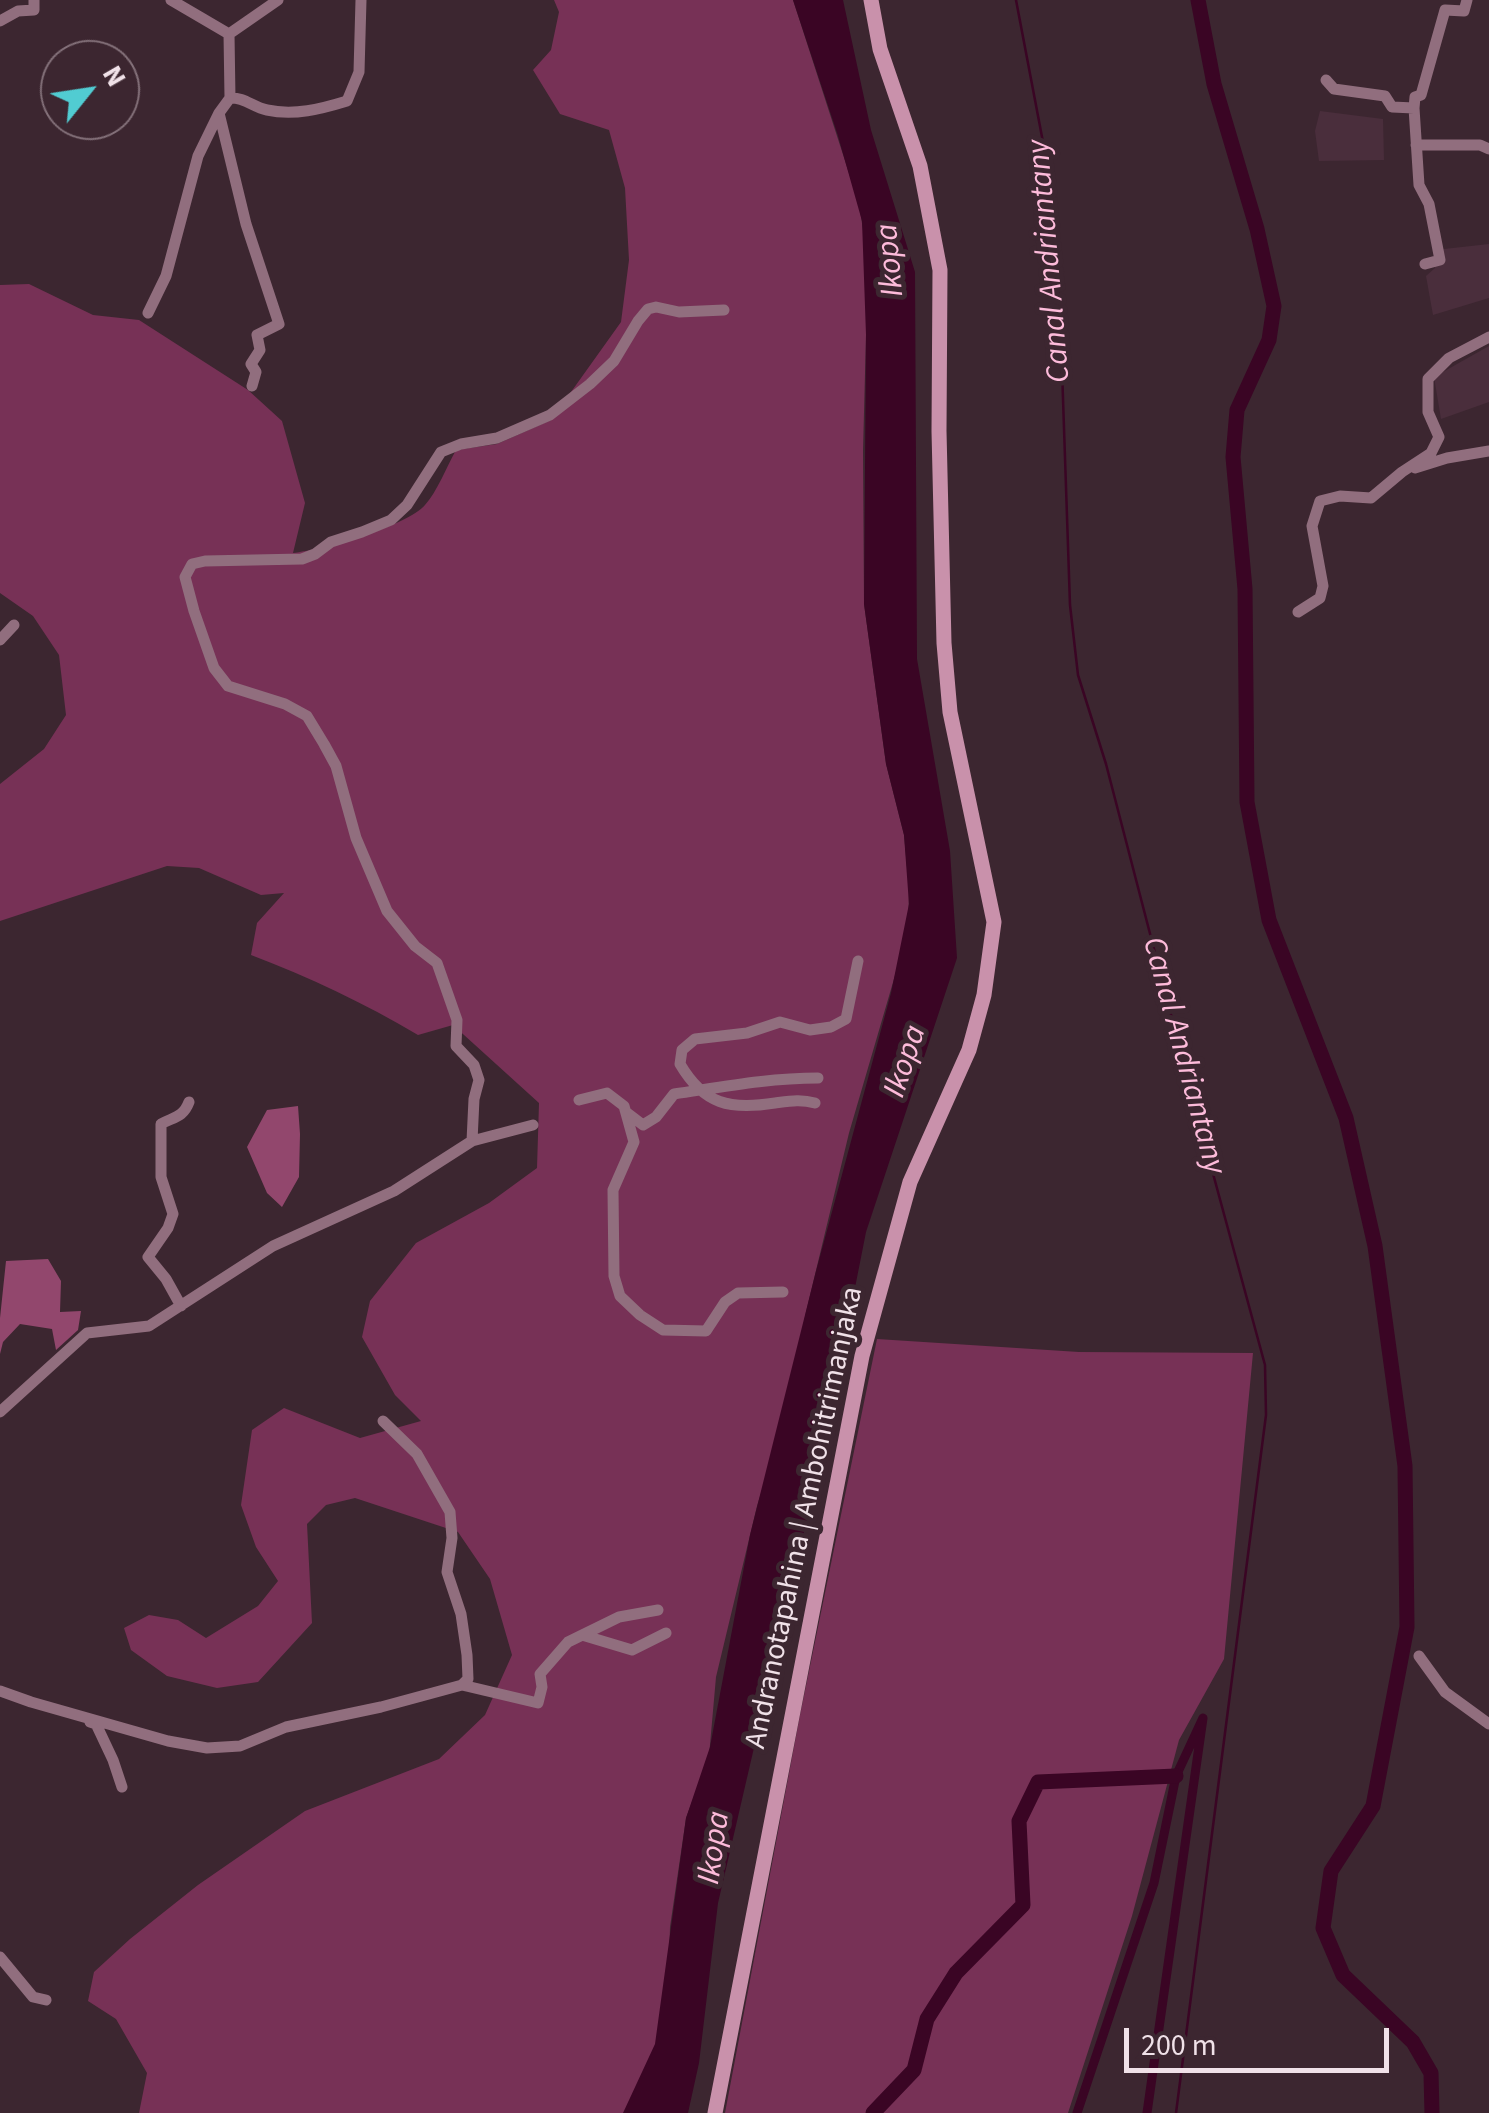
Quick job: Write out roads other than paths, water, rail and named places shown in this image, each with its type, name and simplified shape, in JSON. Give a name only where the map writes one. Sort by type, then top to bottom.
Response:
[{"type":"main road","name":"Andranotapahina | Ambohitrimanjaka","points":[[714,2113],[862,1356],[910,1182],[969,1050],[984,995],[994,922],[950,712],[944,643],[940,270],[920,166],[880,50],[870,0]]},
{"type":"street","points":[[0,21],[18,11],[34,10],[34,0]]},
{"type":"street","points":[[172,0],[229,34]]},
{"type":"street","points":[[229,34],[278,0]]},
{"type":"street","points":[[230,98],[240,97],[270,111],[315,111],[347,101],[359,72],[361,0]]},
{"type":"street","points":[[1425,264],[1440,260],[1428,204],[1419,185],[1414,97],[1422,95],[1445,10],[1464,11],[1466,0]]},
{"type":"street","points":[[148,313],[166,276],[198,156],[230,98],[229,34]]},
{"type":"street","points":[[1326,80],[1334,90],[1385,96],[1392,108],[1414,108]]},
{"type":"street","points":[[220,112],[246,224],[279,324],[257,335],[260,350],[251,364],[256,372],[252,386]]},
{"type":"street","points":[[1416,145],[1480,145],[1489,149]]},
{"type":"street","points":[[472,1142],[479,1080],[474,1065],[456,1046],[457,1020],[437,963],[415,946],[387,911],[356,838],[336,766],[307,716],[285,704],[228,686],[214,668],[185,578],[192,564],[206,561],[302,559],[331,542],[391,520],[407,505],[441,452],[521,430],[550,415],[590,384],[614,361],[648,309],[724,310]]},
{"type":"street","points":[[1298,612],[1320,598],[1323,586],[1312,526],[1320,501],[1340,496],[1371,498],[1431,453],[1439,436],[1428,412],[1428,379],[1449,358],[1489,338]]},
{"type":"street","points":[[1402,472],[1447,458],[1489,451]]},
{"type":"street","points":[[0,640],[14,625]]},
{"type":"street","points":[[815,1103],[794,1100],[733,1106],[710,1097],[691,1084],[680,1064],[682,1050],[695,1040],[747,1033],[780,1022],[810,1030],[831,1028],[846,1019],[858,961]]},
{"type":"street","points":[[626,1112],[643,1125],[656,1117],[674,1094],[778,1078],[818,1078]]},
{"type":"street","points":[[578,1100],[607,1093],[626,1112],[634,1142],[613,1190],[614,1276],[620,1296],[640,1315],[664,1330],[706,1331],[725,1302],[738,1293],[783,1292]]},
{"type":"street","points":[[181,1306],[148,1257],[173,1214],[162,1176],[161,1124],[174,1121],[189,1102]]},
{"type":"street","points":[[0,1412],[87,1333],[149,1326],[272,1246],[394,1191],[472,1142],[532,1125]]},
{"type":"street","points":[[0,1692],[207,1748],[240,1746],[286,1727],[462,1685],[468,1680],[468,1655],[461,1614],[447,1572],[452,1538],[450,1512],[417,1454],[383,1422]]},
{"type":"street","points":[[462,1685],[538,1703],[540,1674],[568,1642],[619,1617],[658,1610]]},
{"type":"street","points":[[582,1635],[632,1650],[666,1633]]},
{"type":"street","points":[[1420,1656],[1445,1692],[1489,1724]]},
{"type":"street","points":[[0,1692],[96,1724],[122,1786]]},
{"type":"street","points":[[0,1958],[33,1997],[46,2000]]},
{"type":"water","points":[[793,0],[843,0],[871,130],[915,272],[917,659],[950,851],[957,958],[866,1232],[823,1450],[718,1903],[699,2063],[688,2113],[623,2113],[655,2044],[686,1818],[710,1747],[750,1535],[891,993],[909,904],[904,835],[886,764],[864,604],[866,335],[862,221]]},
{"type":"waterway","name":"Canal Andriantany","points":[[1016,0],[1050,179],[1060,310],[1070,605],[1078,675],[1106,764],[1265,1365],[1266,1415],[1176,2113]]},
{"type":"waterway","points":[[1198,0],[1214,84],[1257,229],[1274,306],[1269,340],[1237,410],[1233,457],[1245,589],[1247,802],[1269,920],[1346,1118],[1375,1246],[1405,1466],[1407,1627],[1373,1806],[1331,1871],[1323,1928],[1343,1975],[1413,2042],[1431,2073],[1432,2113]]},
{"type":"waterway","points":[[1077,2113],[1154,1883],[1176,1776],[1203,1718],[1147,2113]]},
{"type":"waterway","name":"Ikopa","points":[[873,2113],[914,2070],[927,2019],[956,1973],[1023,1905],[1019,1821],[1038,1782],[1176,1776]]}]
